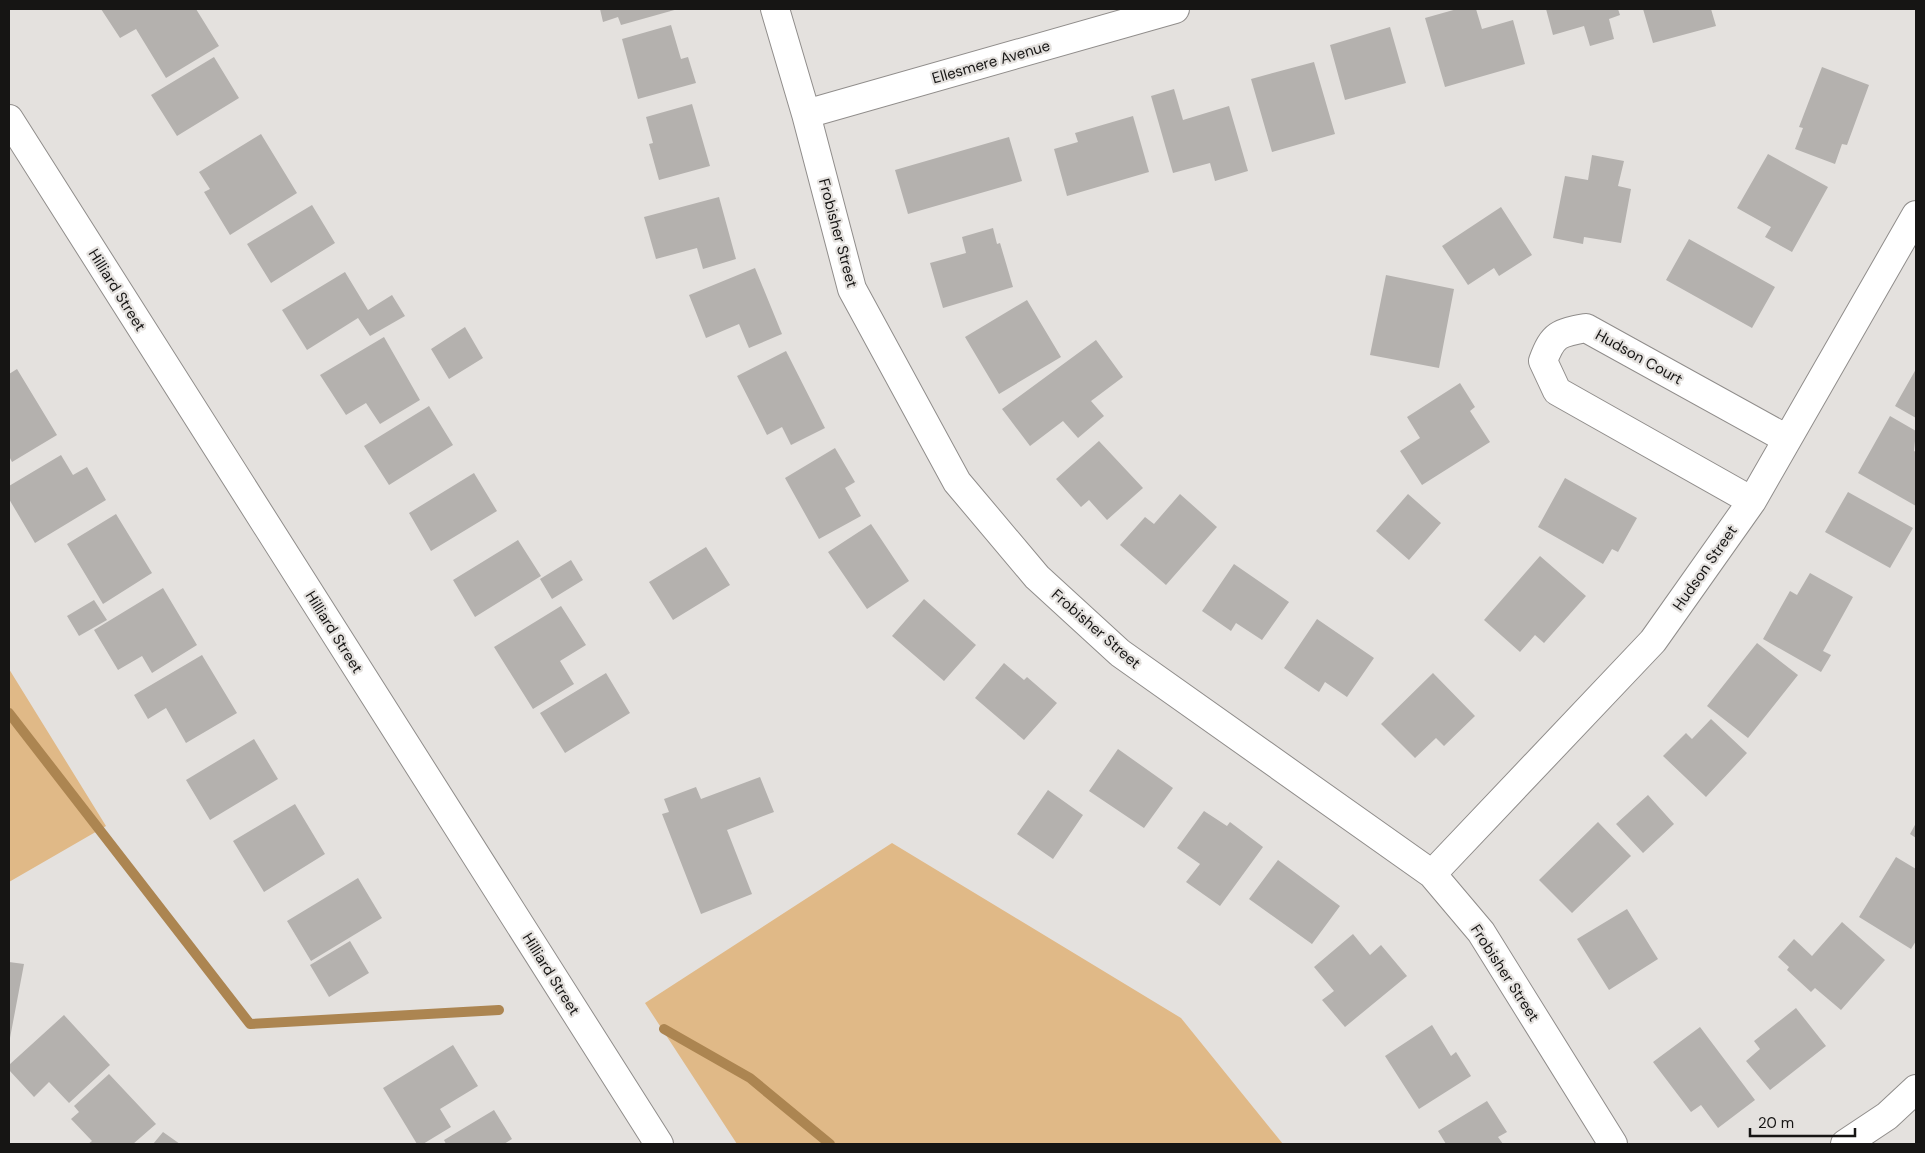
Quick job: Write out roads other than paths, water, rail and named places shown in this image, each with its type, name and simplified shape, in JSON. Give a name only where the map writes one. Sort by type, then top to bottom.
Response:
[{"type":"street","name":"Frobisher Street","points":[[775,9],[806,114],[852,290],[957,482],[1037,577],[1120,653],[1432,874],[1482,932],[1614,1144]]},
{"type":"street","name":"Ellesmere Avenue","points":[[806,114],[1176,9]]},
{"type":"street","name":"Hilliard Street","points":[[9,119],[659,1144]]},
{"type":"street","name":"Hudson Street","points":[[1432,874],[1653,641],[1752,501],[1916,215]]},
{"type":"street","name":"Hudson Court","points":[[1752,501],[1557,391],[1543,361],[1549,345],[1560,332],[1586,328],[1787,439]]},
{"type":"street","points":[[1845,1144],[1887,1116],[1916,1090]]},
{"type":"waterway","points":[[9,713],[250,1024],[499,1010]]},
{"type":"waterway","points":[[664,1029],[750,1078],[830,1144]]}]
